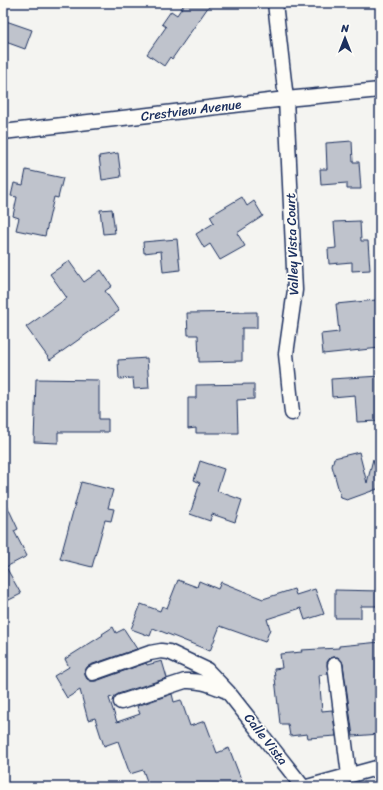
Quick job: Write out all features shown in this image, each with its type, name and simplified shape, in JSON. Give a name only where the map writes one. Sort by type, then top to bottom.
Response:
[{"type":"street","name":"Valley Vista Court","points":[[275,3],[286,99],[295,290],[286,354],[292,413]]},
{"type":"street","name":"Crestview Avenue","points":[[3,132],[286,99],[380,90]]},
{"type":"street","name":"Calle Vista","points":[[93,673],[150,653],[161,651],[169,652],[207,670],[228,692],[303,787]]},
{"type":"street","points":[[335,664],[349,775]]},
{"type":"street","points":[[122,702],[185,681],[202,682],[228,692]]},
{"type":"street","points":[[307,787],[380,767]]},
{"type":"building","points":[[185,3],[211,3],[172,59],[170,57],[164,66],[147,54],[166,27],[162,24],[171,11],[177,15]]},
{"type":"building","points":[[6,21],[32,30],[25,49],[3,41],[3,30]]},
{"type":"building","points":[[352,141],[353,162],[359,162],[361,189],[347,189],[347,183],[321,185],[320,169],[327,169],[326,143]]},
{"type":"building","points":[[118,153],[121,177],[102,180],[99,156]]},
{"type":"building","points":[[26,170],[63,178],[58,198],[54,197],[45,236],[16,230],[19,218],[13,216],[17,197],[11,196],[14,183],[23,185]]},
{"type":"building","points":[[242,197],[247,206],[254,201],[263,216],[237,233],[245,246],[220,260],[210,244],[204,248],[196,234],[214,223],[210,216]]},
{"type":"building","points":[[112,209],[115,233],[103,234],[100,210]]},
{"type":"building","points":[[360,221],[361,241],[368,241],[370,270],[352,271],[352,262],[329,264],[328,249],[336,248],[334,222]]},
{"type":"building","points":[[177,239],[180,270],[163,272],[161,251],[144,253],[143,242]]},
{"type":"building","points":[[69,261],[84,282],[101,270],[112,286],[105,291],[119,311],[50,360],[26,327],[67,298],[50,274]]},
{"type":"building","points":[[376,300],[380,348],[323,354],[321,334],[339,332],[336,304]]},
{"type":"building","points":[[257,312],[257,328],[242,328],[242,361],[199,362],[198,335],[188,335],[187,313]]},
{"type":"building","points":[[147,358],[149,388],[134,389],[133,378],[119,379],[118,360]]},
{"type":"building","points":[[380,376],[380,397],[378,397],[380,421],[357,422],[355,395],[332,397],[331,379]]},
{"type":"building","points":[[36,379],[99,380],[99,419],[108,419],[108,432],[58,432],[58,443],[34,442]]},
{"type":"building","points":[[254,384],[254,399],[237,400],[238,433],[196,433],[196,428],[188,429],[188,398],[196,398],[196,385]]},
{"type":"building","points":[[359,452],[367,483],[373,459],[380,488],[347,500],[341,498],[332,466],[334,458]]},
{"type":"building","points":[[200,461],[224,469],[217,491],[242,500],[235,522],[212,514],[210,521],[190,514],[200,483],[194,480]]},
{"type":"building","points":[[81,482],[113,490],[108,508],[114,509],[111,521],[105,520],[92,567],[60,559]]},
{"type":"building","points":[[3,497],[18,529],[14,531],[27,556],[6,567],[21,594],[3,603]]},
{"type":"building","points":[[178,580],[197,587],[199,581],[218,589],[221,582],[263,599],[294,589],[296,595],[315,589],[324,614],[305,620],[301,608],[267,619],[270,629],[265,642],[220,626],[210,651],[153,628],[150,636],[131,629],[141,604],[160,611],[162,606],[167,608]]},
{"type":"building","points":[[335,590],[380,591],[380,606],[361,606],[361,618],[335,618]]},
{"type":"building","points":[[113,627],[116,633],[124,629],[137,649],[90,665],[85,671],[87,679],[96,681],[146,663],[147,665],[162,661],[167,678],[109,698],[117,722],[140,714],[137,706],[172,694],[174,702],[181,700],[190,726],[205,721],[217,753],[229,748],[244,787],[149,787],[143,770],[130,774],[118,741],[104,746],[95,718],[88,720],[80,690],[67,698],[54,676],[69,667],[65,659]]},
{"type":"building","points":[[380,642],[380,734],[353,736],[343,664],[338,657],[334,657],[330,658],[327,662],[328,674],[319,675],[322,711],[332,710],[336,736],[308,738],[307,734],[290,736],[288,724],[280,724],[274,669],[282,668],[280,654],[302,652],[301,650],[339,648],[339,646]]}]
